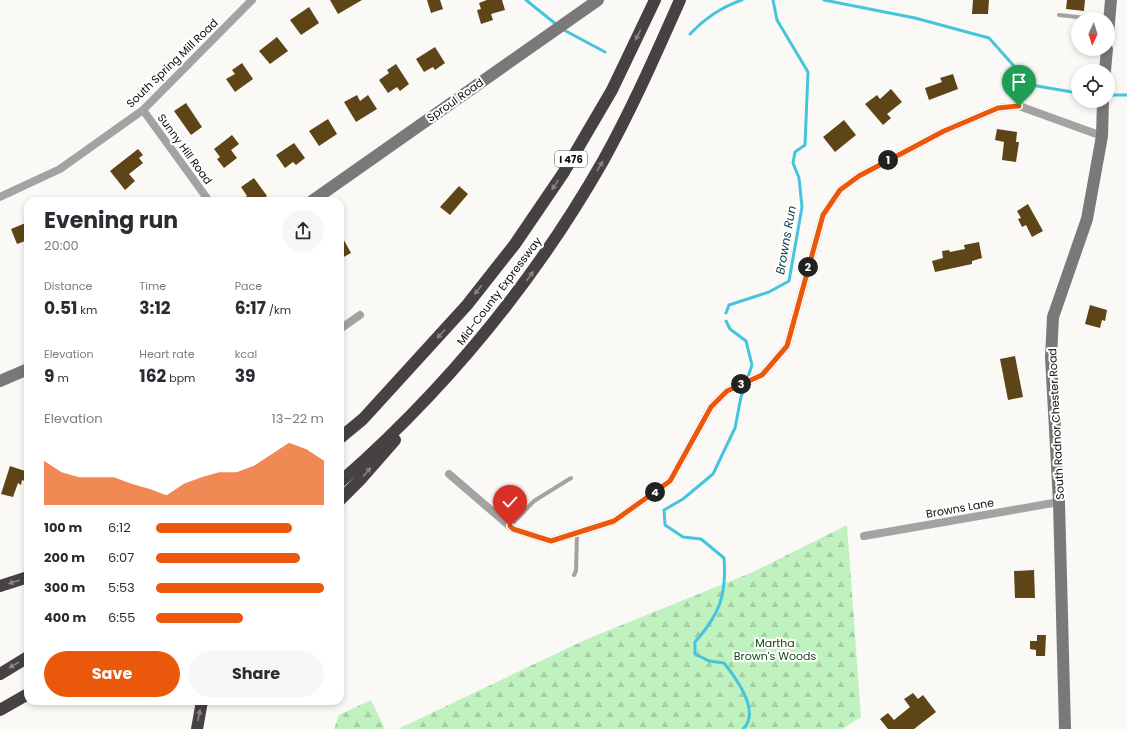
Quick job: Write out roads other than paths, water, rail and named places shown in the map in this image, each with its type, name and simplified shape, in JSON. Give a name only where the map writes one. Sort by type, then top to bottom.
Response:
[{"type":"highway","name":"Mid-County Expressway","points":[[344,435],[363,419],[467,305],[515,244],[564,172],[612,90],[655,0]]},
{"type":"highway","name":"Mid-County Expressway","points":[[344,479],[363,462],[462,361],[528,279],[550,247],[604,160],[680,0]]},
{"type":"highway","points":[[344,496],[360,480],[462,361]]},
{"type":"highway","points":[[344,432],[363,419]]},
{"type":"highway","points":[[0,586],[24,578]]},
{"type":"highway","points":[[0,674],[24,659]]},
{"type":"highway","points":[[0,710],[24,696]]},
{"type":"highway","points":[[197,729],[201,705]]},
{"type":"main road","name":"Sproul Road","points":[[318,197],[546,35],[598,0]]},
{"type":"main road","points":[[1109,12],[1110,0]]},
{"type":"main road","name":"South Radnor Chester Road","points":[[1065,729],[1059,502],[1051,357],[1054,317],[1087,219],[1102,136],[1103,108]]},
{"type":"main road","points":[[0,381],[24,371]]},
{"type":"street","name":"South Spring Mill Road","points":[[0,197],[60,169],[143,110],[252,0]]},
{"type":"street","points":[[449,474],[513,529],[551,541],[614,521],[670,481],[711,407],[727,391],[762,375],[787,346],[823,215],[840,190],[859,176],[944,131],[998,108],[1019,106],[1102,136]]},
{"type":"street","name":"Sunny Hill Road","points":[[143,110],[207,197]]},
{"type":"street","points":[[344,326],[360,315]]},
{"type":"street","name":"Browns Lane","points":[[864,536],[1059,502]]},
{"type":"lane","points":[[1059,15],[1071,16]]},
{"type":"lane","points":[[510,526],[534,501],[571,478]]},
{"type":"lane","points":[[574,575],[576,571],[577,533]]},
{"type":"waterway","points":[[526,0],[557,25]]},
{"type":"waterway","points":[[690,34],[714,14],[727,6],[742,0]]},
{"type":"waterway","name":"Browns Run","points":[[726,313],[729,305],[769,292],[789,281],[802,207],[799,178],[793,163],[795,152],[805,145],[808,72],[777,20],[773,0]]},
{"type":"waterway","points":[[824,0],[915,18],[989,38],[1031,85],[1071,92]]},
{"type":"waterway","points":[[562,29],[605,52]]},
{"type":"waterway","points":[[1115,95],[1127,95]]},
{"type":"waterway","name":"Browns Run","points":[[726,321],[730,329],[746,341],[752,365],[741,397],[735,428],[713,474],[683,499],[664,510],[665,525],[683,537],[701,539],[724,558],[724,583],[720,604],[716,614],[695,642],[695,654],[709,661],[724,663],[735,677],[745,695],[748,705],[748,722],[743,729]]},
{"type":"park label","name":"Martha Brown's Woods","points":[[775,649]]}]
